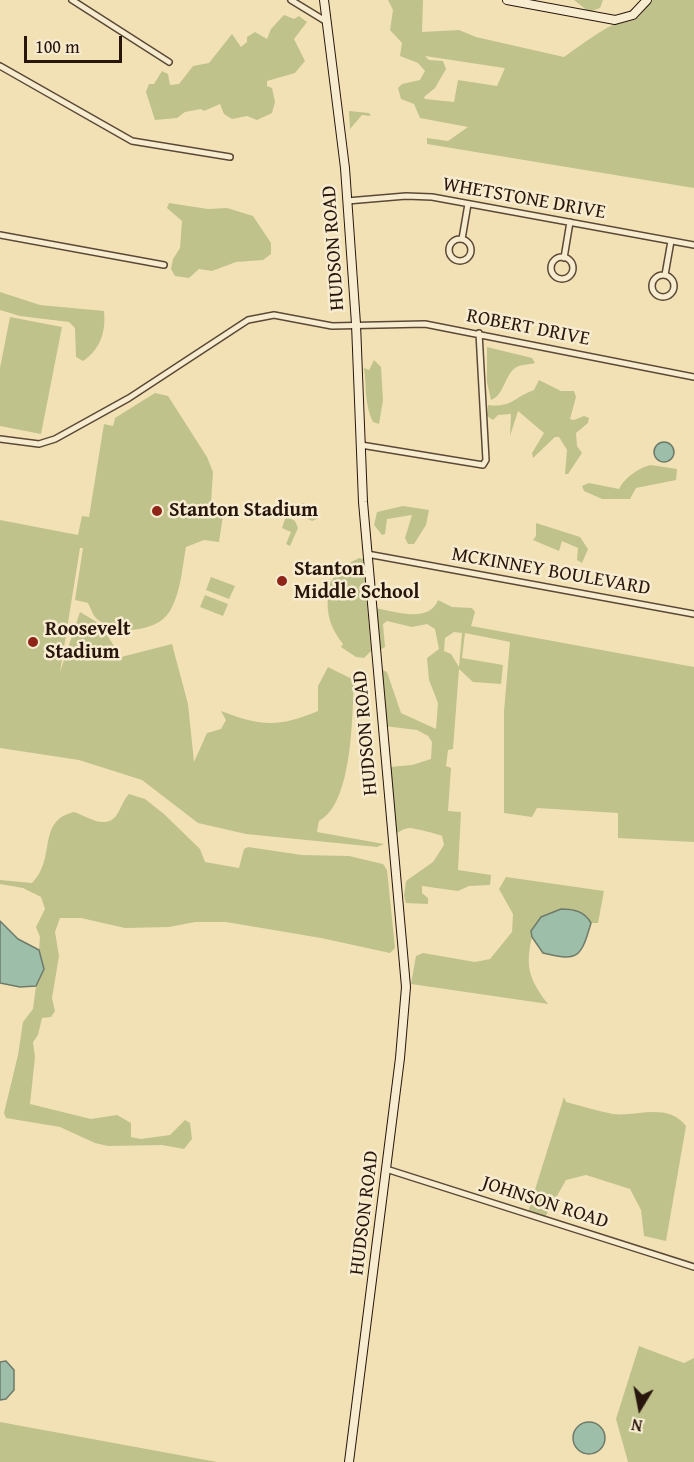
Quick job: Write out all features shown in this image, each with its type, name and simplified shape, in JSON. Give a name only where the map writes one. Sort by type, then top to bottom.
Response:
[{"type":"street","points":[[72,0],[169,62]]},
{"type":"street","points":[[291,0],[327,22]]},
{"type":"street","name":"HUDSON ROAD","points":[[324,0],[342,131],[356,324],[367,554],[405,987],[405,1018],[349,1462]]},
{"type":"street","points":[[507,0],[609,20],[624,19],[639,10],[647,0]]},
{"type":"street","points":[[0,66],[132,141],[230,157]]},
{"type":"street","name":"WHETSTONE DRIVE","points":[[347,201],[421,196],[694,245]]},
{"type":"street","points":[[462,239],[468,204]]},
{"type":"street","points":[[564,258],[570,222]]},
{"type":"street","points":[[0,235],[164,265]]},
{"type":"street","points":[[462,239],[469,243],[471,250],[466,259],[458,261],[452,257],[449,248],[453,242],[462,239]]},
{"type":"street","points":[[666,275],[671,241]]},
{"type":"street","points":[[564,258],[570,261],[573,268],[568,278],[560,279],[554,276],[551,266],[554,260],[564,258]]},
{"type":"street","points":[[666,275],[672,279],[674,286],[669,296],[661,297],[655,293],[652,284],[656,278],[666,275]]},
{"type":"street","name":"ROBERT DRIVE","points":[[0,439],[36,444],[55,439],[129,398],[254,318],[274,315],[325,325],[409,322],[479,333],[694,377]]},
{"type":"street","points":[[361,445],[483,465],[486,460],[479,333]]},
{"type":"street","name":"MCKINNEY BOULEVARD","points":[[367,554],[694,614]]},
{"type":"street","name":"JOHNSON ROAD","points":[[386,1169],[694,1267]]},
{"type":"green space","points":[[388,0],[423,0],[422,32],[459,30],[476,37],[564,57],[605,29],[637,18],[652,0],[694,0],[694,188],[427,144],[427,138],[448,141],[468,127],[420,118],[414,104],[401,99],[398,88],[402,84],[420,80],[425,71],[418,63],[400,56],[402,43],[390,30],[393,10]],"holes":[[[425,56],[505,68],[497,86],[458,80],[454,102],[425,99],[424,97],[435,88],[446,69],[443,61],[429,60]]]},
{"type":"green space","points":[[574,0],[603,0],[600,8],[589,12]]},
{"type":"green space","points":[[284,15],[294,19],[299,16],[307,22],[294,39],[305,61],[295,73],[267,81],[267,86],[272,88],[275,102],[272,113],[257,120],[247,116],[232,119],[224,114],[220,104],[204,111],[201,109],[185,112],[177,118],[155,120],[146,92],[149,84],[154,84],[162,71],[168,74],[170,85],[179,84],[193,66],[209,63],[232,34],[241,47],[247,42],[247,37],[255,32],[267,39],[271,29]]},
{"type":"green space","points":[[349,111],[369,113],[371,116],[362,115],[350,129]]},
{"type":"green space","points":[[169,203],[208,209],[227,208],[253,216],[271,243],[271,254],[263,260],[236,262],[212,271],[199,269],[189,278],[175,276],[171,269],[173,259],[180,248],[182,221],[167,208]]},
{"type":"green space","points":[[0,292],[40,305],[104,311],[103,332],[98,345],[83,361],[76,357],[75,328],[69,322],[20,316],[0,310]]},
{"type":"green space","points":[[10,317],[62,327],[41,434],[0,426],[0,368]]},
{"type":"green space","points":[[487,347],[532,358],[535,363],[515,368],[499,394],[491,400],[487,382]]},
{"type":"green space","points":[[374,360],[381,367],[383,400],[379,424],[373,422],[366,395],[364,368],[369,370]]},
{"type":"green space","points":[[539,380],[561,391],[574,391],[576,397],[570,419],[574,420],[584,416],[589,418],[588,423],[576,433],[577,446],[582,453],[568,474],[565,474],[567,450],[559,437],[555,437],[533,458],[532,453],[544,433],[518,411],[510,436],[511,414],[498,415],[493,420],[487,416],[488,405],[502,405],[512,401],[534,390]]},
{"type":"green space","points":[[155,393],[168,396],[207,457],[213,472],[211,503],[224,509],[219,542],[204,540],[186,547],[179,588],[170,611],[155,624],[133,630],[112,627],[102,622],[94,616],[88,603],[75,600],[83,548],[80,548],[60,672],[80,612],[100,624],[121,657],[172,644],[188,704],[194,762],[207,733],[221,729],[226,720],[221,711],[258,722],[291,720],[318,711],[318,686],[328,667],[354,680],[351,736],[344,778],[339,796],[330,811],[319,821],[317,832],[384,844],[377,847],[246,834],[198,823],[142,780],[79,760],[0,748],[0,520],[78,535],[82,516],[89,517],[104,424],[113,426],[115,418]]},
{"type":"green space","points":[[651,465],[677,469],[676,480],[636,488],[630,499],[602,499],[584,491],[582,486],[589,483],[619,489],[633,474]]},
{"type":"green space","points":[[303,503],[317,508],[319,518],[312,521],[306,518]]},
{"type":"green space","points":[[403,506],[429,510],[426,525],[414,544],[408,544],[405,538],[412,515],[387,519],[385,534],[382,535],[374,525],[377,512]]},
{"type":"green space","points":[[286,516],[295,521],[298,528],[290,546],[286,544],[291,532],[282,528]]},
{"type":"green space","points":[[536,523],[580,537],[588,549],[582,563],[577,560],[578,548],[562,541],[559,551],[533,540],[536,536]]},
{"type":"green space","points":[[359,558],[363,559],[371,651],[364,658],[356,657],[341,647],[343,644],[332,627],[329,616],[328,596],[323,594],[340,568]]},
{"type":"green space","points":[[211,577],[235,586],[229,599],[206,590]]},
{"type":"green space","points":[[205,595],[228,604],[223,616],[200,607]]},
{"type":"green space","points":[[438,600],[452,607],[472,608],[475,612],[471,626],[694,667],[694,842],[618,838],[618,813],[537,808],[532,817],[504,813],[504,711],[510,642],[465,633],[462,658],[503,665],[501,684],[473,682],[459,669],[453,749],[448,750],[446,766],[451,768],[448,811],[461,812],[458,870],[491,875],[490,885],[469,886],[458,891],[422,886],[422,893],[428,898],[428,904],[406,903],[404,896],[406,881],[433,862],[444,845],[442,836],[421,830],[407,828],[395,834],[389,767],[412,765],[431,759],[432,742],[428,736],[417,730],[384,726],[380,669],[387,672],[401,713],[436,729],[438,703],[429,680],[427,658],[439,649],[435,629],[427,624],[412,627],[387,621],[383,624],[385,647],[378,651],[375,608],[419,614],[433,607]],"holes":[[[454,632],[462,633],[459,667],[451,654],[444,651],[445,638]]]},
{"type":"green space","points":[[129,794],[145,799],[164,814],[200,849],[205,862],[239,868],[244,849],[248,847],[302,855],[349,856],[383,864],[387,870],[395,948],[390,953],[321,938],[226,922],[195,922],[169,927],[125,928],[81,918],[60,918],[55,932],[59,956],[52,998],[55,1011],[51,1017],[42,1018],[38,1035],[33,1042],[35,1057],[30,1104],[91,1119],[117,1115],[131,1123],[131,1137],[141,1139],[170,1135],[185,1120],[190,1123],[192,1139],[184,1149],[162,1145],[108,1146],[95,1143],[60,1127],[6,1118],[4,1113],[18,1055],[23,1022],[33,1009],[36,986],[44,969],[39,950],[40,937],[36,927],[45,909],[41,897],[23,888],[0,884],[0,880],[32,883],[44,863],[55,823],[74,812],[90,819],[106,822],[116,816]]},
{"type":"green space","points":[[506,877],[604,891],[598,923],[591,923],[577,910],[535,924],[529,966],[535,984],[548,1004],[411,984],[416,956],[423,953],[475,962],[490,959],[512,932],[513,914],[499,889]]},
{"type":"green space","points":[[564,1097],[566,1102],[613,1114],[661,1112],[670,1114],[686,1126],[666,1241],[644,1236],[641,1210],[630,1189],[586,1175],[566,1180],[545,1217],[528,1212]]},
{"type":"green space","points":[[639,1346],[684,1363],[694,1358],[694,1462],[628,1462],[616,1419]]},
{"type":"green space","points":[[0,1422],[217,1462],[0,1462]]},
{"type":"shaded area","points":[[664,442],[671,445],[674,452],[671,459],[664,462],[657,459],[654,452],[657,445]]},
{"type":"shaded area","points":[[561,909],[578,912],[591,923],[581,950],[577,954],[564,957],[543,953],[532,937],[531,931],[541,917]]},
{"type":"shaded area","points":[[0,921],[18,939],[39,950],[44,969],[36,986],[20,987],[0,983]]},
{"type":"shaded area","points":[[6,1361],[14,1370],[14,1390],[6,1399],[0,1400],[0,1362]]},
{"type":"shaded area","points":[[589,1422],[600,1427],[605,1438],[600,1449],[589,1454],[578,1449],[573,1438],[578,1427]]},
{"type":"place","name":"Stanton Stadium","points":[[157,511]]},
{"type":"place","name":"Stanton Middle School","points":[[282,581]]},
{"type":"place","name":"Roosevelt Stadium","points":[[33,642]]}]
